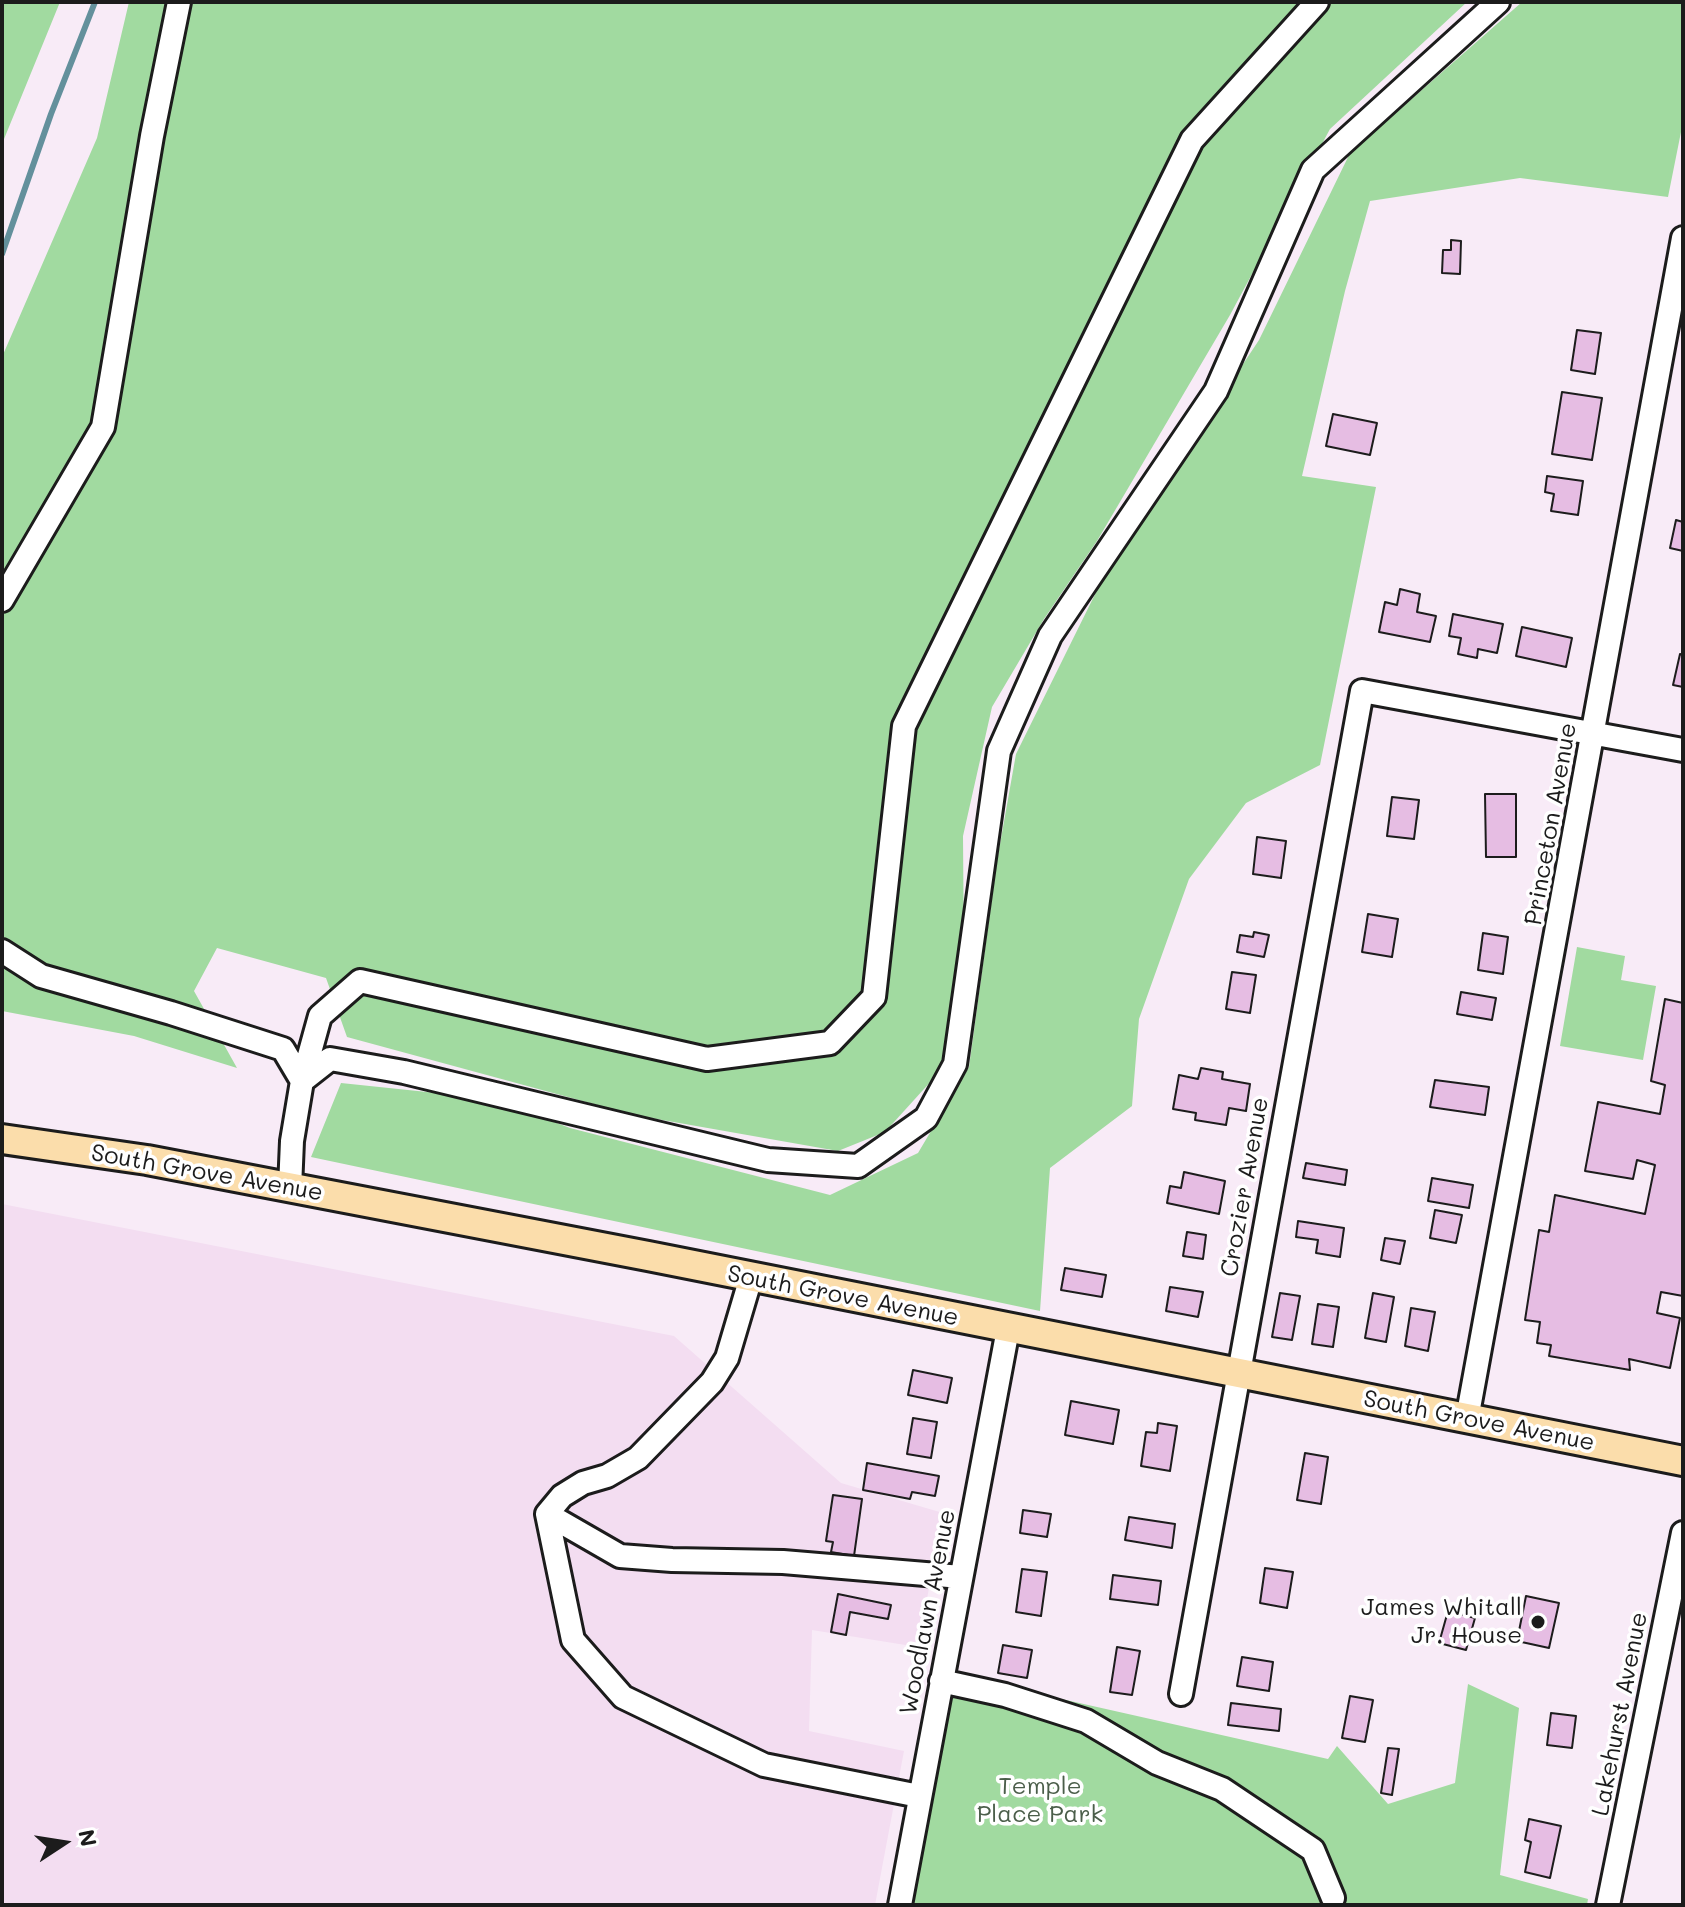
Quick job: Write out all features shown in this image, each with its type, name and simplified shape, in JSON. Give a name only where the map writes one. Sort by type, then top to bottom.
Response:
[{"type":"main road","name":"South Grove Avenue","points":[[2,1139],[147,1160],[1683,1461]]},
{"type":"street","points":[[2,600],[103,427],[152,136],[179,2]]},
{"type":"street","points":[[290,1188],[292,1141],[302,1081],[320,1016],[360,981],[707,1059],[830,1043],[874,997],[904,726],[1192,140],[1317,2]]},
{"type":"street","points":[[302,1081],[330,1059],[404,1072],[768,1160],[858,1166],[926,1118],[955,1064],[999,751],[1050,636],[1216,391],[1313,170],[1498,2]]},
{"type":"street","name":"Princeton Avenue","points":[[1467,1419],[1683,238]]},
{"type":"street","name":"Crozier Avenue","points":[[1181,1694],[1362,691],[1594,733]]},
{"type":"street","points":[[1594,733],[1683,750]]},
{"type":"street","points":[[2,951],[41,976],[283,1049],[302,1081]]},
{"type":"street","points":[[547,1514],[562,1496],[583,1483],[607,1476],[638,1458],[712,1382],[727,1358],[751,1277]]},
{"type":"street","name":"Woodlawn Avenue","points":[[900,1905],[1008,1329]]},
{"type":"street","points":[[547,1514],[620,1556],[783,1562],[961,1577]]},
{"type":"street","points":[[547,1514],[573,1640],[623,1697],[764,1765],[919,1796]]},
{"type":"street","name":"Lakehurst Avenue","points":[[1608,1905],[1683,1533]]},
{"type":"street","points":[[941,1681],[1005,1695],[1086,1721],[1157,1763],[1222,1789],[1313,1850],[1333,1898]]},
{"type":"shaded area","points":[[2,1204],[674,1336],[841,1483],[943,1513],[918,1647],[812,1630],[809,1731],[904,1751],[875,1905],[2,1905]]},
{"type":"green space","points":[[2,2],[60,2],[2,144]]},
{"type":"green space","points":[[129,2],[1467,2],[1330,129],[1230,315],[1097,541],[1044,619],[992,707],[963,836],[964,966],[943,1068],[885,1132],[838,1151],[634,1115],[347,1037],[326,978],[217,948],[194,991],[237,1068],[134,1036],[2,1011],[2,357],[97,138]]},
{"type":"green space","points":[[1522,2],[1683,2],[1683,122],[1668,197],[1520,178],[1370,201],[1345,291],[1302,476],[1376,487],[1320,765],[1246,803],[1189,879],[1139,1019],[1132,1106],[1050,1168],[1040,1311],[311,1157],[341,1083],[494,1099],[570,1128],[830,1195],[918,1153],[969,1067],[997,861],[1016,754],[1109,566],[1259,340],[1350,153]]},
{"type":"green space","points":[[1577,947],[1625,956],[1621,980],[1656,986],[1643,1060],[1560,1046]]},
{"type":"green space","name":"Temple Place Park","points":[[1468,1684],[1519,1708],[1500,1875],[1588,1899],[1587,1905],[913,1905],[953,1691],[1026,1691],[1328,1759],[1337,1746],[1388,1804],[1455,1783]]},
{"type":"building","points":[[1451,240],[1461,241],[1460,274],[1442,273],[1443,250],[1451,250]]},
{"type":"building","points":[[1577,330],[1601,333],[1595,374],[1571,370]]},
{"type":"building","points":[[1562,392],[1602,398],[1592,460],[1552,454]]},
{"type":"building","points":[[1333,414],[1377,423],[1370,455],[1326,446]]},
{"type":"building","points":[[1547,476],[1583,481],[1578,515],[1551,511],[1554,494],[1545,492]]},
{"type":"building","points":[[1676,520],[1683,522],[1683,551],[1670,548]]},
{"type":"building","points":[[1400,589],[1420,594],[1417,612],[1436,616],[1430,642],[1379,632],[1385,602],[1397,605]]},
{"type":"building","points":[[1453,614],[1503,624],[1497,653],[1478,649],[1477,658],[1458,654],[1461,638],[1449,636]]},
{"type":"building","points":[[1522,627],[1572,638],[1566,667],[1516,656]]},
{"type":"building","points":[[1680,654],[1683,655],[1683,687],[1673,685]]},
{"type":"building","points":[[1485,794],[1516,794],[1516,857],[1486,857]]},
{"type":"building","points":[[1392,797],[1419,800],[1414,839],[1387,836]]},
{"type":"building","points":[[1257,837],[1286,841],[1281,878],[1253,874]]},
{"type":"building","points":[[1368,914],[1398,919],[1392,957],[1362,952]]},
{"type":"building","points":[[1254,932],[1269,935],[1264,957],[1237,952],[1240,935],[1253,937]]},
{"type":"building","points":[[1483,933],[1508,937],[1503,974],[1478,970]]},
{"type":"building","points":[[1232,972],[1256,975],[1250,1013],[1226,1009]]},
{"type":"building","points":[[1461,992],[1496,998],[1492,1020],[1457,1014]]},
{"type":"building","points":[[1665,999],[1683,1003],[1683,1296],[1661,1292],[1657,1313],[1680,1318],[1670,1368],[1629,1359],[1630,1370],[1549,1356],[1551,1345],[1537,1343],[1540,1322],[1525,1320],[1539,1230],[1549,1232],[1555,1195],[1645,1214],[1655,1165],[1637,1160],[1633,1179],[1585,1171],[1598,1102],[1660,1114],[1665,1085],[1651,1081]]},
{"type":"building","points":[[1201,1068],[1223,1072],[1222,1079],[1250,1084],[1246,1111],[1229,1108],[1226,1125],[1195,1120],[1196,1113],[1173,1109],[1179,1075],[1198,1079]]},
{"type":"building","points":[[1435,1080],[1489,1087],[1485,1115],[1430,1107]]},
{"type":"building","points":[[1306,1163],[1347,1170],[1345,1185],[1303,1178]]},
{"type":"building","points":[[1184,1172],[1225,1181],[1219,1214],[1167,1203],[1170,1186],[1181,1188]]},
{"type":"building","points":[[1432,1178],[1473,1185],[1469,1208],[1428,1201]]},
{"type":"building","points":[[1435,1210],[1462,1215],[1456,1243],[1430,1238]]},
{"type":"building","points":[[1298,1221],[1344,1228],[1340,1257],[1316,1253],[1318,1240],[1296,1237]]},
{"type":"building","points":[[1187,1232],[1206,1235],[1203,1259],[1183,1256]]},
{"type":"building","points":[[1385,1238],[1405,1241],[1400,1264],[1381,1260]]},
{"type":"building","points":[[1065,1268],[1106,1275],[1102,1297],[1061,1290]]},
{"type":"building","points":[[1170,1287],[1203,1292],[1198,1317],[1166,1311]]},
{"type":"building","points":[[1280,1293],[1300,1296],[1292,1340],[1272,1337]]},
{"type":"building","points":[[1373,1293],[1394,1297],[1386,1342],[1365,1338]]},
{"type":"building","points":[[1318,1304],[1339,1307],[1333,1347],[1312,1344]]},
{"type":"building","points":[[1411,1308],[1435,1312],[1428,1351],[1405,1346]]},
{"type":"building","points":[[913,1370],[952,1378],[947,1403],[908,1395]]},
{"type":"building","points":[[1071,1401],[1119,1410],[1113,1444],[1065,1435]]},
{"type":"building","points":[[913,1418],[937,1422],[931,1458],[907,1454]]},
{"type":"building","points":[[1158,1423],[1177,1426],[1170,1471],[1141,1466],[1146,1432],[1157,1433]]},
{"type":"building","points":[[1305,1453],[1328,1457],[1321,1504],[1297,1500]]},
{"type":"building","points":[[867,1463],[939,1476],[935,1496],[912,1492],[910,1499],[863,1490]]},
{"type":"building","points":[[833,1495],[862,1499],[854,1556],[831,1552],[833,1542],[826,1541]]},
{"type":"building","points":[[1023,1510],[1051,1514],[1047,1537],[1020,1533]]},
{"type":"building","points":[[1129,1517],[1175,1524],[1172,1548],[1125,1540]]},
{"type":"building","points":[[1265,1568],[1293,1572],[1287,1608],[1260,1603]]},
{"type":"building","points":[[1022,1569],[1047,1572],[1041,1616],[1016,1612]]},
{"type":"building","points":[[1113,1575],[1161,1581],[1158,1605],[1110,1599]]},
{"type":"building","points":[[838,1594],[891,1605],[888,1619],[850,1612],[846,1635],[831,1632]]},
{"type":"building","name":"James Whitall Jr. House","points":[[1526,1596],[1559,1603],[1549,1648],[1517,1641]]},
{"type":"building","points":[[1448,1611],[1475,1618],[1466,1650],[1439,1643]]},
{"type":"building","points":[[1003,1645],[1032,1650],[1027,1678],[998,1673]]},
{"type":"building","points":[[1117,1647],[1140,1651],[1132,1695],[1110,1692]]},
{"type":"building","points":[[1242,1657],[1273,1662],[1269,1691],[1237,1686]]},
{"type":"building","points":[[1350,1696],[1373,1700],[1365,1742],[1342,1738]]},
{"type":"building","points":[[1231,1703],[1281,1709],[1279,1731],[1228,1725]]},
{"type":"building","points":[[1551,1713],[1576,1716],[1572,1748],[1547,1745]]},
{"type":"building","points":[[1388,1748],[1399,1749],[1392,1795],[1381,1793]]},
{"type":"building","points":[[1529,1819],[1561,1826],[1550,1878],[1525,1872],[1531,1842],[1525,1840]]},
{"type":"waterway","points":[[2,254],[51,114],[95,2]]},
{"type":"place","name":"James Whitall Jr. House","points":[[1538,1622]]}]
